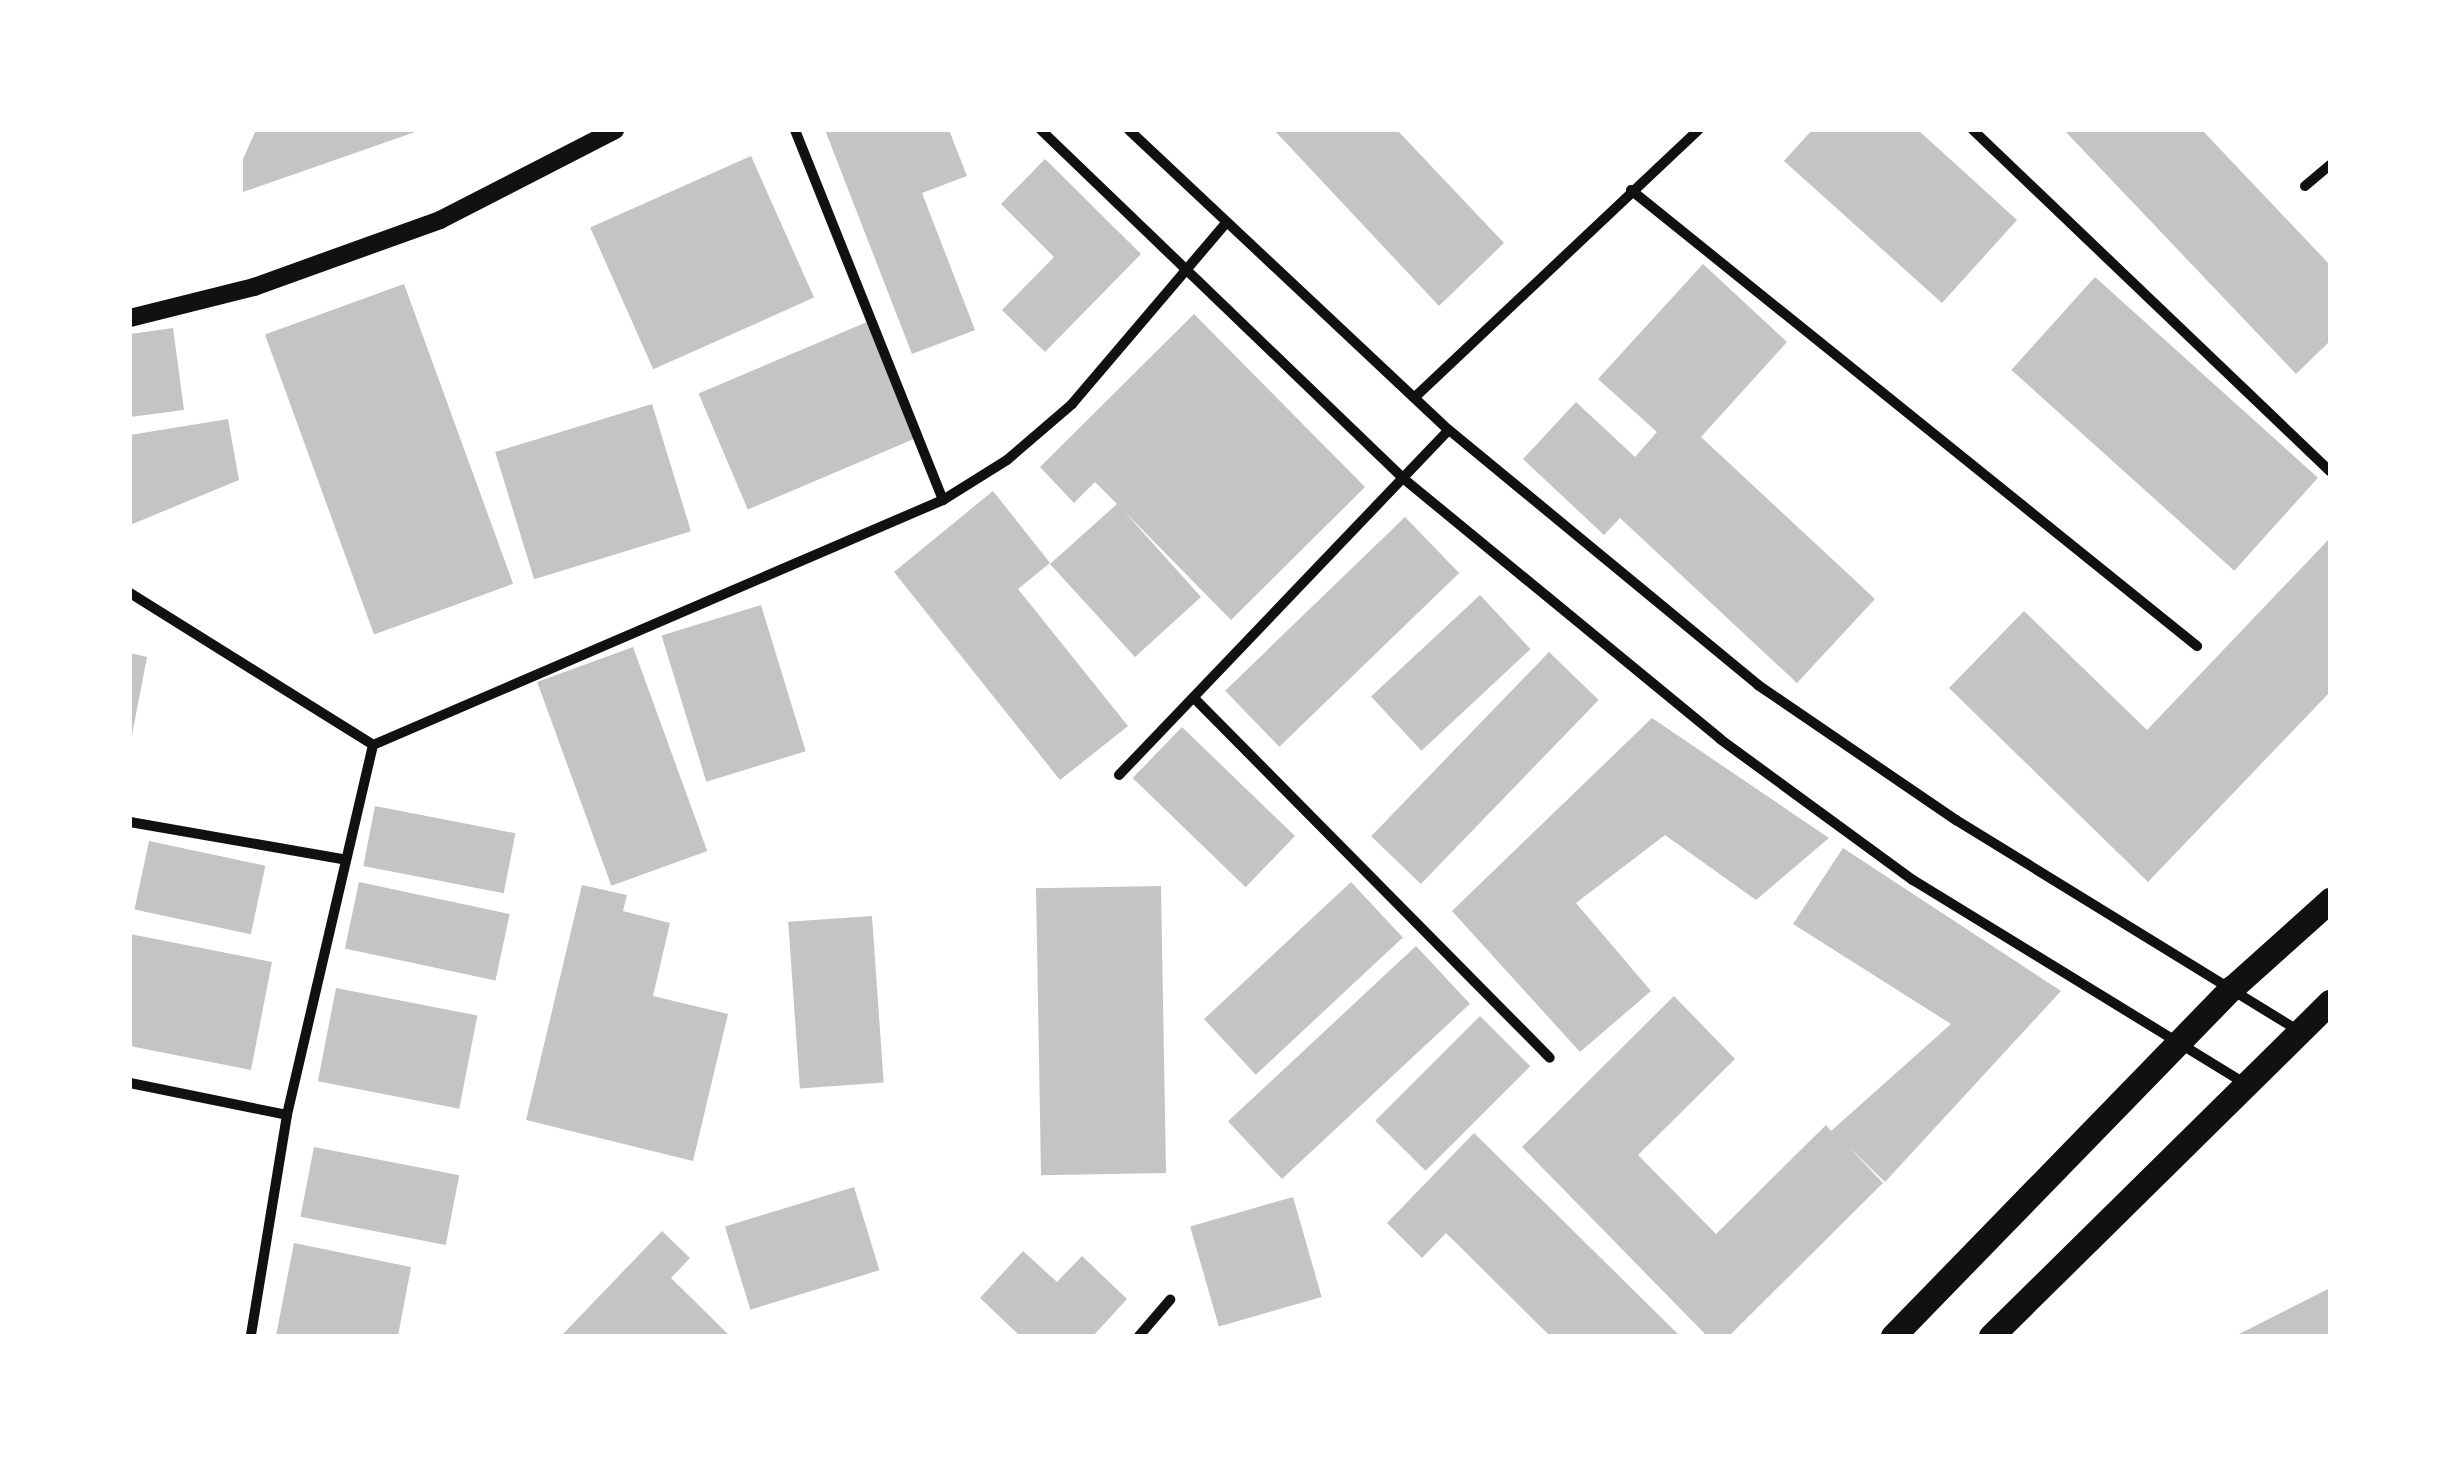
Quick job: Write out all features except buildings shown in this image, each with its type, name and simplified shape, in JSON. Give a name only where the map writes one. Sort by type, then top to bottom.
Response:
[{"type":"main road","points":[[1893,1336],[2232,988],[2330,900]]},
{"type":"main road","points":[[1990,1336],[2330,1002]]},
{"type":"street","points":[[130,318],[254,288],[440,220],[615,130]]},
{"type":"street","points":[[794,130],[944,500]]},
{"type":"street","points":[[1041,130],[1404,479],[1823,818],[2244,1083]]},
{"type":"street","points":[[1129,130],[1449,430],[1758,684],[1956,820],[2300,1031]]},
{"type":"street","points":[[1416,397],[1698,130]]},
{"type":"street","points":[[1973,130],[2330,472]]},
{"type":"street","points":[[2305,186],[2330,166]]},
{"type":"street","points":[[1632,190],[2197,646]]},
{"type":"street","points":[[372,746],[944,500],[1008,460],[1072,404],[1226,223]]},
{"type":"street","points":[[1119,776],[1196,700],[1449,430]]},
{"type":"street","points":[[130,593],[372,746]]},
{"type":"street","points":[[1196,700],[1550,1058]]},
{"type":"street","points":[[251,1336],[287,1115],[342,858],[372,746]]},
{"type":"street","points":[[130,822],[342,858]]},
{"type":"street","points":[[130,1083],[287,1115]]},
{"type":"street","points":[[1139,1336],[1170,1300]]}]
